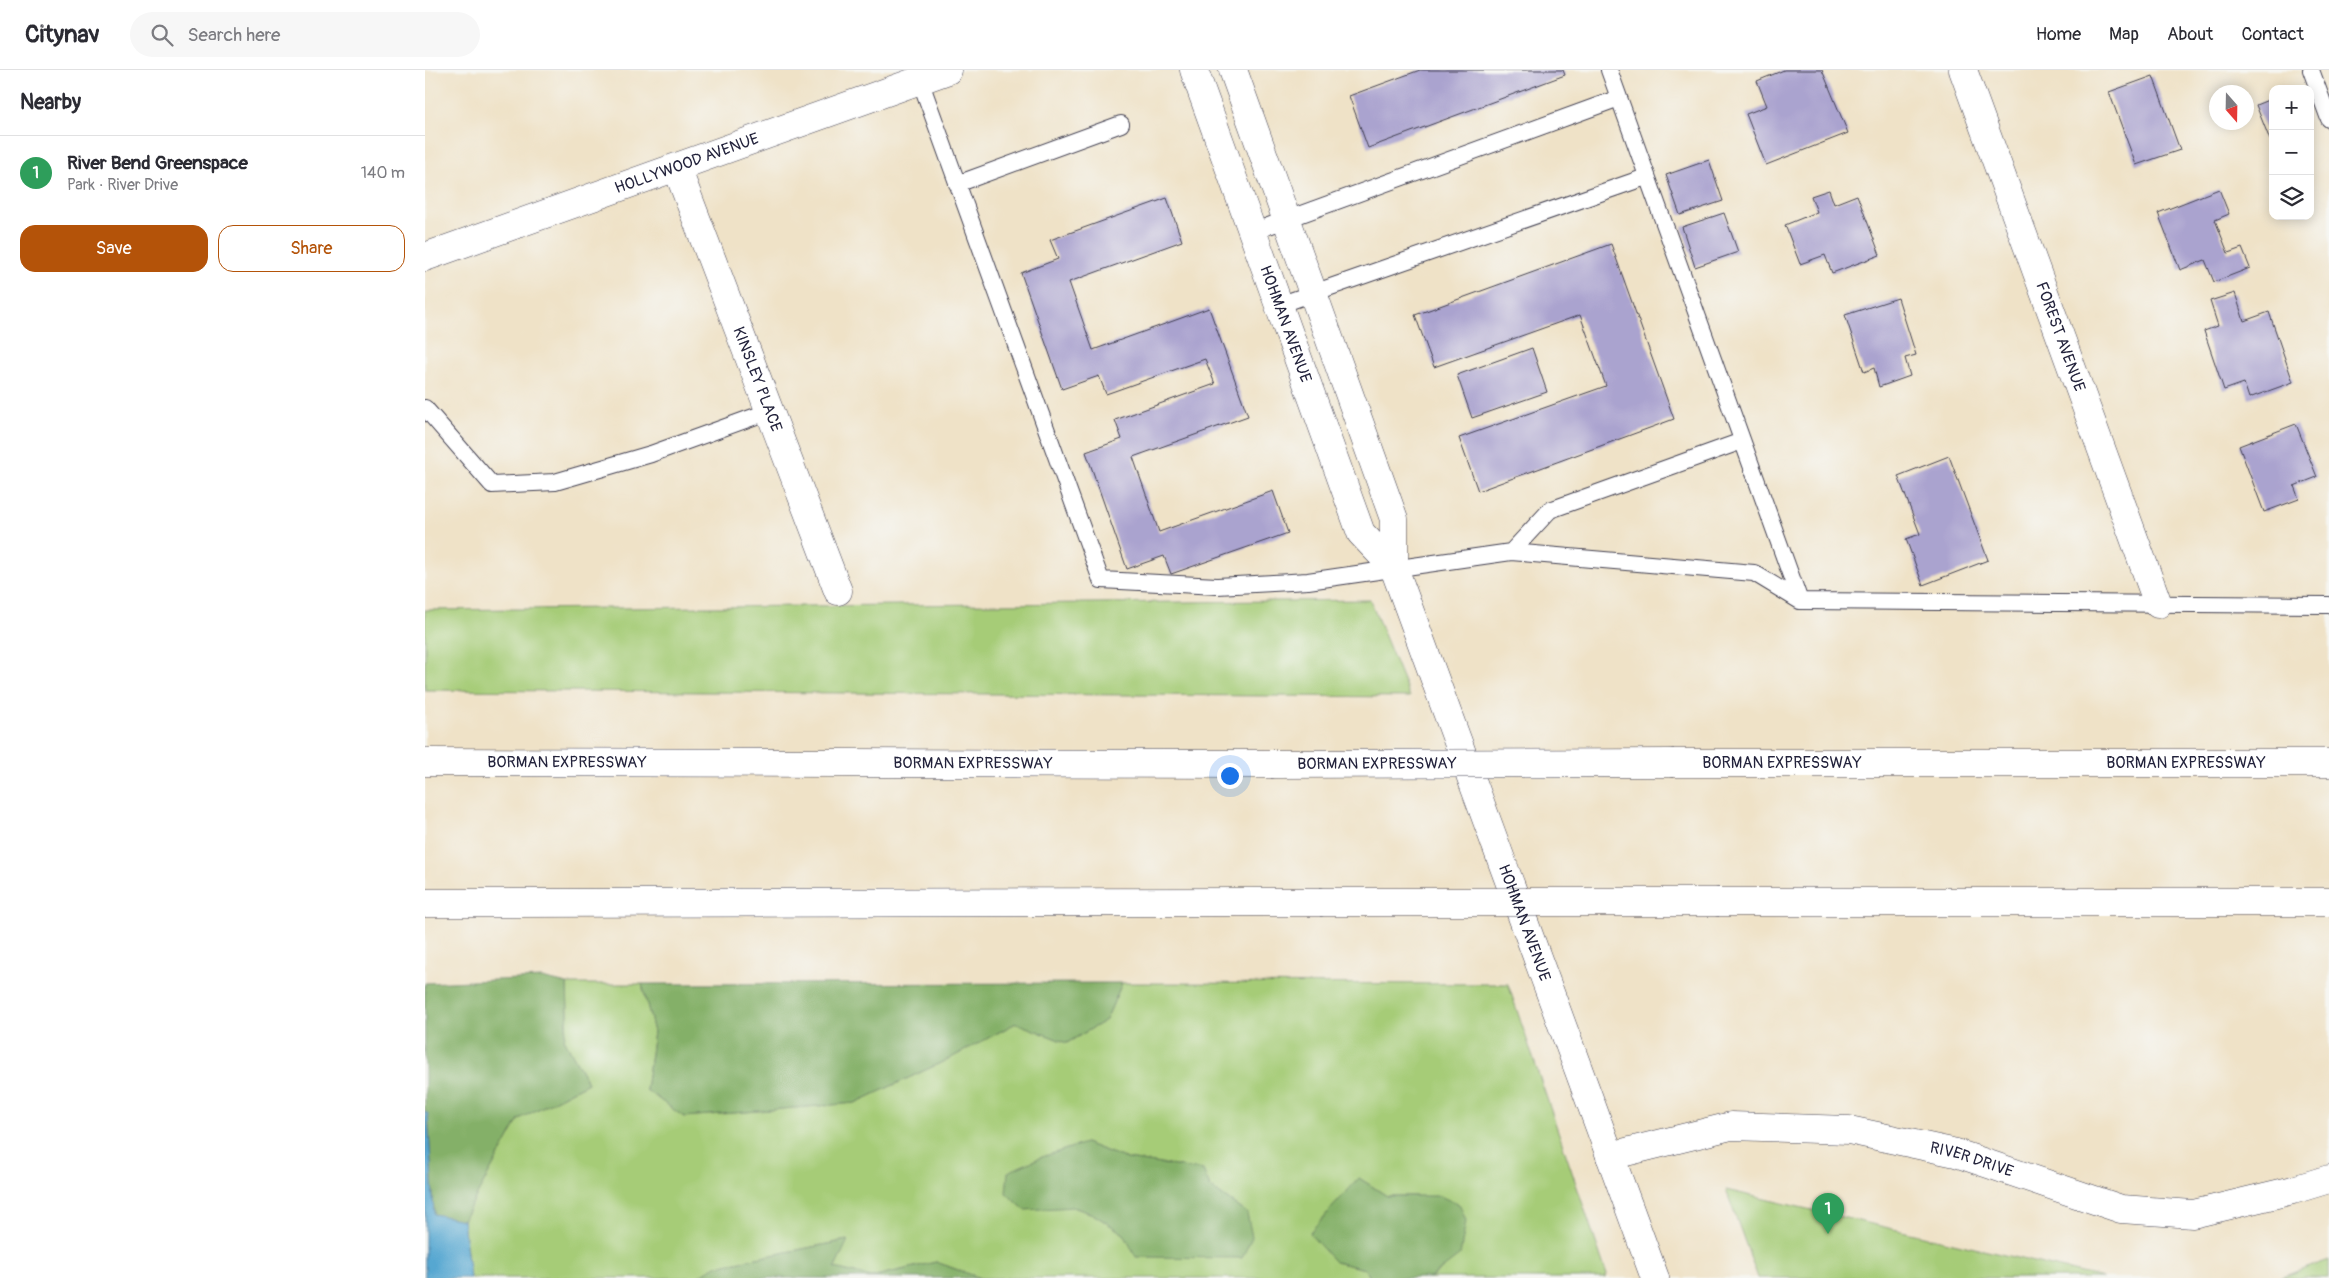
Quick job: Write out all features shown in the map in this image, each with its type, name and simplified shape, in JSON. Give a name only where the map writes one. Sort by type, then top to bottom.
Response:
[{"type":"main road","name":"HOLLYWOOD AVENUE","points":[[425,258],[677,168],[918,75],[948,70]]},
{"type":"main road","name":"HOHMAN AVENUE","points":[[1194,70],[1361,534],[1394,568]]},
{"type":"main road","name":"HOHMAN AVENUE","points":[[1233,70],[1394,520],[1394,568],[1655,1278]]},
{"type":"main road","name":"FOREST AVENUE","points":[[1963,70],[2158,604]]},
{"type":"main road","name":"KINSLEY PLACE","points":[[677,168],[837,592]]},
{"type":"main road","name":"BORMAN EXPRESSWAY","points":[[425,762],[1271,764],[2329,763]]},
{"type":"main road","points":[[425,903],[2329,902]]},
{"type":"main road","name":"RIVER DRIVE","points":[[1610,1156],[1731,1126],[1849,1130],[1956,1153],[2121,1209],[2193,1214],[2293,1190],[2329,1179]]},
{"type":"lane","points":[[1609,70],[1800,601]]},
{"type":"lane","points":[[2311,70],[2329,119]]},
{"type":"lane","points":[[918,75],[1101,580],[1217,586],[1308,581],[1511,552],[1754,572],[1800,601],[2329,606]]},
{"type":"lane","points":[[1252,232],[1619,98]]},
{"type":"lane","points":[[957,184],[1121,124]]},
{"type":"lane","points":[[1279,305],[1646,177]]},
{"type":"lane","points":[[425,408],[492,485],[555,482],[651,454],[769,411]]},
{"type":"lane","points":[[1511,552],[1550,510],[1742,440]]},
{"type":"green space","points":[[1370,600],[1410,697],[425,690],[425,610]]},
{"type":"green space","points":[[542,978],[567,984],[568,1015],[564,1039],[588,1083],[519,1119],[463,1220],[434,1215],[428,1114],[425,1111],[425,983]]},
{"type":"green space","points":[[1122,983],[1508,984],[1607,1275],[1605,1278],[1430,1278],[1440,1271],[1418,1196],[1387,1196],[1359,1178],[1335,1262],[1365,1269],[1369,1278],[980,1278],[936,1262],[871,1277],[834,1268],[847,1240],[717,1266],[695,1278],[470,1278],[463,1220],[519,1119],[588,1083],[564,1039],[568,1015],[567,984],[642,984],[654,1032],[646,1090],[684,1117],[855,1103],[949,1059],[1016,1023],[1067,1043],[1106,1020]],"holes":[[[1085,1143],[1127,1159],[1203,1170],[1210,1187],[1247,1213],[1124,1234],[1093,1214],[1073,1207]]]},
{"type":"green space","points":[[1122,983],[1106,1020],[1067,1043],[1016,1023],[949,1059],[855,1103],[684,1117],[646,1090],[654,1032],[642,984]]},
{"type":"green space","points":[[1085,1143],[1127,1159],[1203,1170],[1210,1187],[1247,1213],[1252,1237],[1242,1258],[1136,1257],[1124,1234],[1093,1214],[1073,1207],[1025,1210],[1006,1193],[1008,1172],[1039,1158]]},
{"type":"green space","points":[[1359,1178],[1387,1196],[1440,1196],[1460,1205],[1466,1221],[1460,1255],[1430,1278],[1369,1278],[1365,1269],[1335,1262],[1309,1233]]},
{"type":"green space","points":[[1726,1190],[2103,1278],[1758,1278]]},
{"type":"green space","points":[[848,1240],[835,1268],[871,1277],[936,1262],[980,1278],[695,1278],[716,1266]]},
{"type":"green space","points":[[2329,1260],[2329,1278],[2280,1278]]},
{"type":"water","points":[[425,1111],[428,1114],[434,1214],[463,1220],[470,1278],[425,1278]]},
{"type":"building","points":[[1420,70],[1563,70],[1565,75],[1368,148],[1349,96]]},
{"type":"building","points":[[1784,70],[1822,70],[1848,133],[1766,165],[1746,114],[1767,106],[1757,81]]},
{"type":"building","points":[[2153,76],[2180,150],[2136,165],[2109,92]]},
{"type":"building","points":[[2269,100],[2269,138],[2256,105]]},
{"type":"building","points":[[1709,160],[1723,201],[1680,215],[1666,175]]},
{"type":"building","points":[[2219,189],[2229,214],[2215,220],[2228,253],[2242,248],[2250,268],[2214,282],[2205,260],[2180,270],[2158,213]]},
{"type":"building","points":[[1829,190],[1834,204],[1857,195],[1880,255],[1832,273],[1825,255],[1800,264],[1785,225],[1817,212],[1811,196]]},
{"type":"building","points":[[1167,198],[1182,241],[1069,282],[1093,350],[1209,308],[1248,416],[1133,457],[1159,532],[1273,491],[1288,533],[1171,574],[1164,556],[1127,569],[1086,452],[1122,439],[1115,420],[1215,384],[1205,359],[1106,394],[1099,376],[1062,389],[1021,273],[1058,259],[1050,240]]},
{"type":"building","points":[[1724,213],[1738,252],[1695,267],[1682,227]]},
{"type":"building","points":[[1611,244],[1674,419],[1478,491],[1459,438],[1606,386],[1580,315],[1434,367],[1415,315]]},
{"type":"building","points":[[2235,293],[2244,321],[2269,312],[2293,382],[2249,398],[2244,383],[2224,390],[2204,331],[2218,326],[2210,301]]},
{"type":"building","points":[[1898,298],[1916,355],[1905,358],[1910,376],[1879,387],[1874,368],[1864,372],[1845,315]]},
{"type":"building","points":[[1532,348],[1547,392],[1472,418],[1457,375]]},
{"type":"building","points":[[2296,424],[2317,477],[2294,486],[2299,499],[2264,512],[2239,446]]},
{"type":"building","points":[[1949,456],[1988,560],[1923,585],[1906,539],[1920,534],[1898,476]]},
{"type":"place","name":"River Bend Greenspace","points":[[1828,1234]]}]
